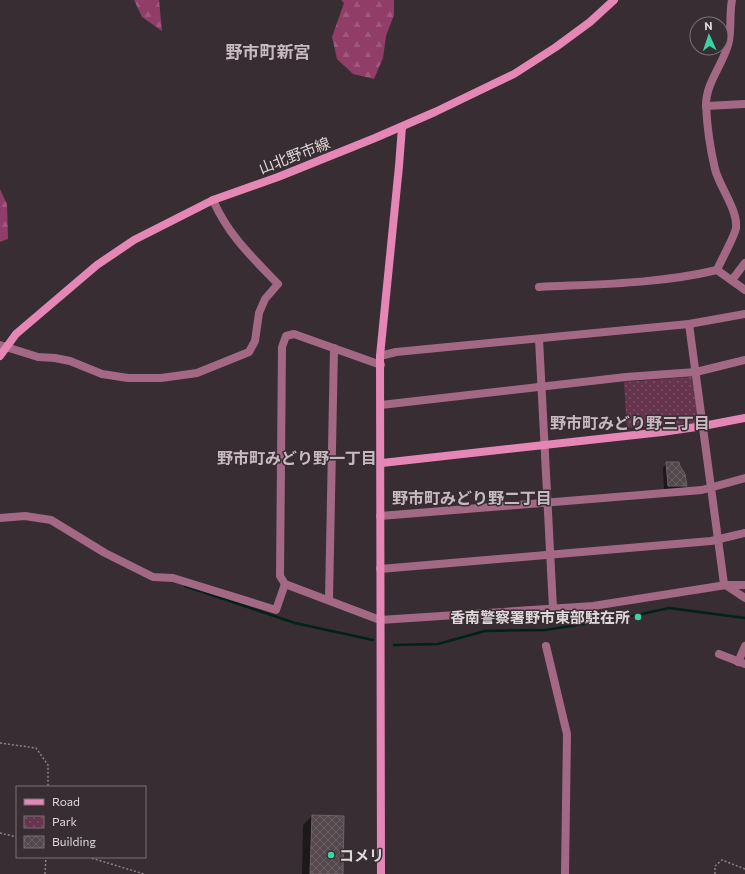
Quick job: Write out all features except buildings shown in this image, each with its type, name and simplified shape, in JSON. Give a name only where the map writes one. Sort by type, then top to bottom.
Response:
[{"type":"street","name":"山北野市線","points":[[0,356],[4,346],[16,334],[97,265],[134,240],[213,200],[278,177],[402,127],[514,74],[590,22],[614,0]]},
{"type":"street","points":[[716,270],[736,228],[731,203],[720,184],[715,168],[706,106],[706,92],[722,62],[729,44],[732,0]]},
{"type":"street","points":[[706,106],[745,104]]},
{"type":"street","points":[[381,874],[380,516],[382,463],[380,361],[402,127]]},
{"type":"street","points":[[4,346],[38,357],[55,358],[102,374],[128,378],[161,378],[197,373],[249,352],[255,340],[259,312],[265,299],[278,284],[235,238],[222,220],[213,200]]},
{"type":"street","points":[[732,280],[745,263]]},
{"type":"street","points":[[539,287],[652,281],[688,277],[716,270],[745,290]]},
{"type":"street","points":[[745,314],[689,324],[396,352],[380,361],[334,348],[294,334],[286,336],[282,347],[280,576],[285,584],[329,599],[380,620],[593,606],[726,585],[745,585]]},
{"type":"street","points":[[689,324],[726,585],[745,598]]},
{"type":"street","points":[[539,339],[554,608]]},
{"type":"street","points":[[329,599],[334,348]]},
{"type":"street","points":[[381,405],[541,388],[626,377],[696,372],[745,360]]},
{"type":"street","points":[[382,463],[545,446],[703,426],[745,418]]},
{"type":"street","points":[[380,516],[712,488],[745,478]]},
{"type":"street","points":[[0,518],[25,516],[51,520],[105,553],[153,577],[173,578],[276,610],[285,584]]},
{"type":"street","points":[[380,569],[719,539],[745,533]]},
{"type":"street","points":[[546,646],[567,734],[565,874]]},
{"type":"street","points":[[719,654],[742,663],[745,646]]},
{"type":"path","points":[[0,743],[36,748],[48,765],[48,786]]},
{"type":"path","points":[[0,832],[16,837]]},
{"type":"path","points":[[45,874],[46,858]]},
{"type":"path","points":[[91,858],[144,874]]},
{"type":"path","points":[[715,874],[715,866],[722,860],[745,869]]},
{"type":"green space","points":[[134,0],[159,0],[162,31],[142,17]]},
{"type":"green space","points":[[341,0],[394,0],[394,15],[386,36],[383,58],[374,79],[353,74],[337,59],[332,37],[344,3]]},
{"type":"green space","points":[[0,189],[7,204],[8,239],[0,242]]},
{"type":"green space","points":[[692,377],[699,423],[627,428],[624,382]]},
{"type":"waterway","points":[[185,586],[295,623],[373,640]]},
{"type":"waterway","points":[[394,645],[438,644],[485,631],[545,630],[628,617],[669,608],[745,618]]},
{"type":"place","name":"香南警察署野市東部駐在所","points":[[638,617]]},
{"type":"place","name":"コメリ","points":[[331,855]]},
{"type":"district","name":"野市町新宮","points":[[268,51]]},
{"type":"district","name":"野市町みどり野三丁目","points":[[630,422]]},
{"type":"district","name":"野市町みどり野一丁目","points":[[297,457]]},
{"type":"district","name":"野市町みどり野二丁目","points":[[472,497]]}]
